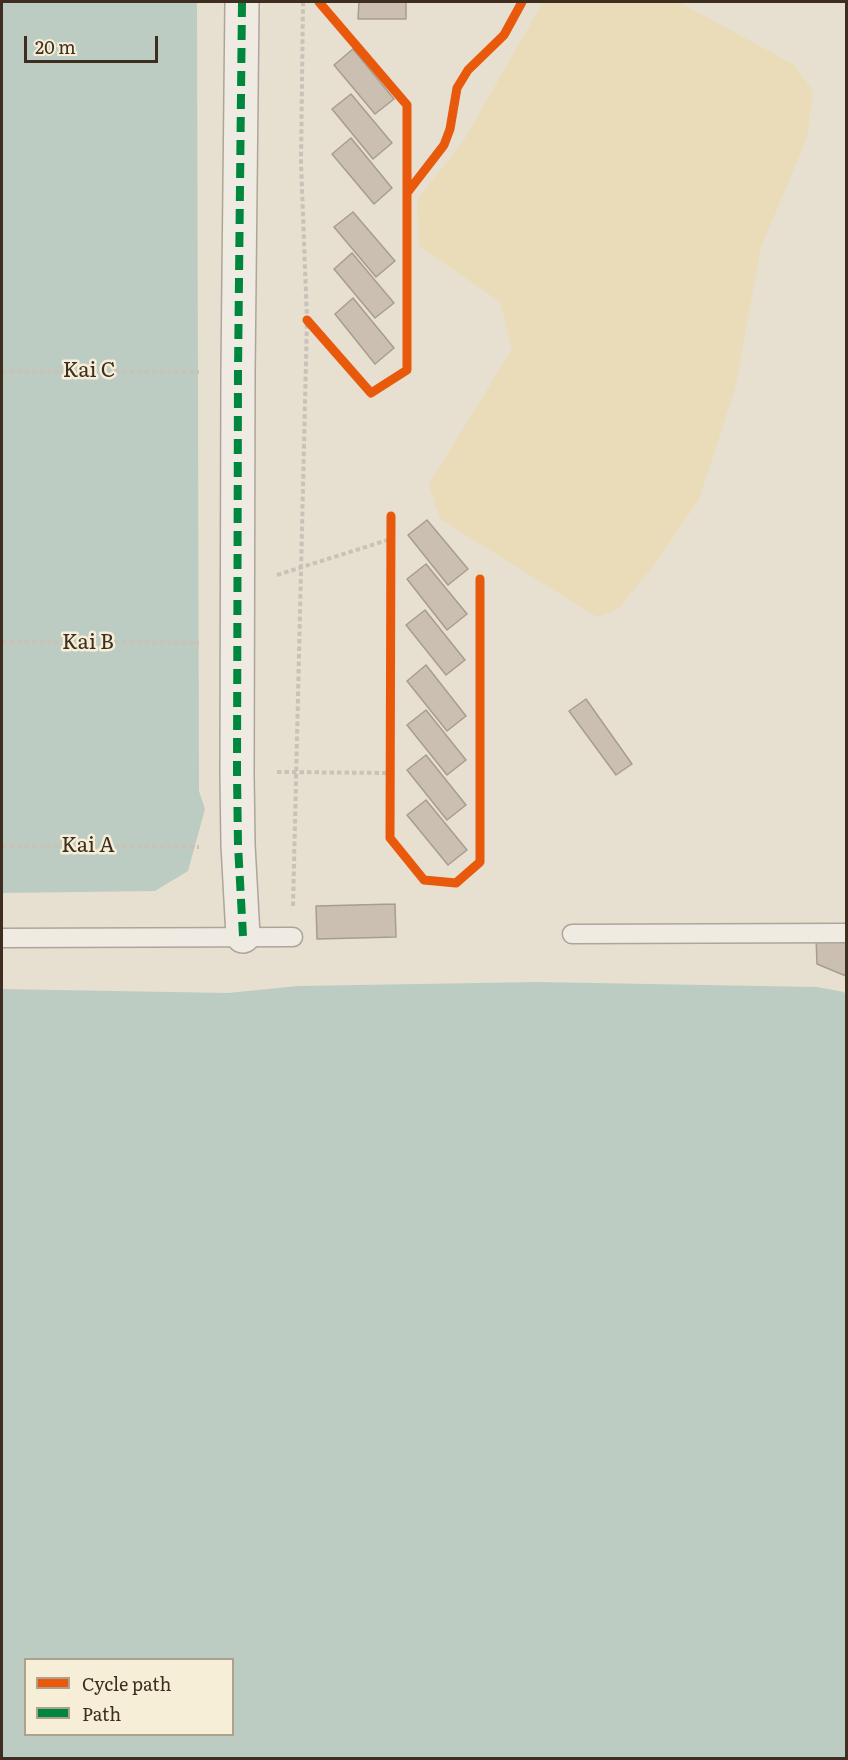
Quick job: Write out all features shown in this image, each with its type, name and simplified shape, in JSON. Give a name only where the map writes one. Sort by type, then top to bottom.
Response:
[{"type":"street","points":[[242,2],[237,774],[243,936]]},
{"type":"lane","points":[[572,934],[846,933]]},
{"type":"lane","points":[[2,938],[293,937]]},
{"type":"path","points":[[293,937],[307,320],[301,163],[303,2]]},
{"type":"path","points":[[238,588],[391,539]]},
{"type":"path","points":[[237,774],[296,771],[390,773]]},
{"type":"sand","points":[[543,2],[679,2],[793,64],[813,90],[807,138],[761,247],[735,389],[699,499],[655,564],[618,609],[597,617],[440,519],[429,484],[512,349],[500,302],[419,246],[417,200],[464,140]]},
{"type":"shaded area","points":[[2,2],[197,2],[199,791],[205,809],[188,871],[155,891],[2,893]]},
{"type":"shaded area","points":[[538,982],[817,987],[844,992],[846,998],[846,1758],[2,1758],[2,989],[228,993],[298,986]]},
{"type":"building","points":[[359,2],[406,2],[406,19],[358,19]]},
{"type":"building","points":[[353,49],[394,99],[375,114],[334,65]]},
{"type":"building","points":[[351,94],[392,143],[373,159],[332,109]]},
{"type":"building","points":[[351,138],[392,188],[374,204],[332,154]]},
{"type":"building","points":[[353,212],[395,261],[376,277],[334,227]]},
{"type":"building","points":[[352,253],[394,303],[375,318],[334,269]]},
{"type":"building","points":[[353,298],[394,348],[375,364],[335,314]]},
{"type":"building","points":[[427,520],[468,569],[448,585],[408,535]]},
{"type":"building","points":[[426,564],[467,614],[447,630],[407,579]]},
{"type":"building","points":[[425,610],[465,660],[446,675],[406,625]]},
{"type":"building","points":[[426,665],[466,716],[447,731],[407,681]]},
{"type":"building","points":[[586,699],[632,764],[616,775],[569,711]]},
{"type":"building","points":[[426,710],[466,760],[447,775],[407,725]]},
{"type":"building","points":[[426,755],[466,805],[447,820],[407,770]]},
{"type":"building","points":[[426,800],[467,850],[448,865],[407,815]]},
{"type":"building","points":[[395,904],[396,937],[317,939],[316,906]]},
{"type":"building","points":[[816,937],[846,937],[846,976],[817,964]]},
{"type":"marked path","points":[[242,2],[237,774],[243,936]]},
{"type":"cycle path","points":[[319,2],[407,105],[407,193]]},
{"type":"cycle path","points":[[307,320],[371,393],[407,370],[407,193],[444,145],[450,129],[457,88],[468,70],[504,35],[522,2]]},
{"type":"cycle path","points":[[391,516],[390,838],[424,880],[456,883],[480,862],[480,579]]}]
